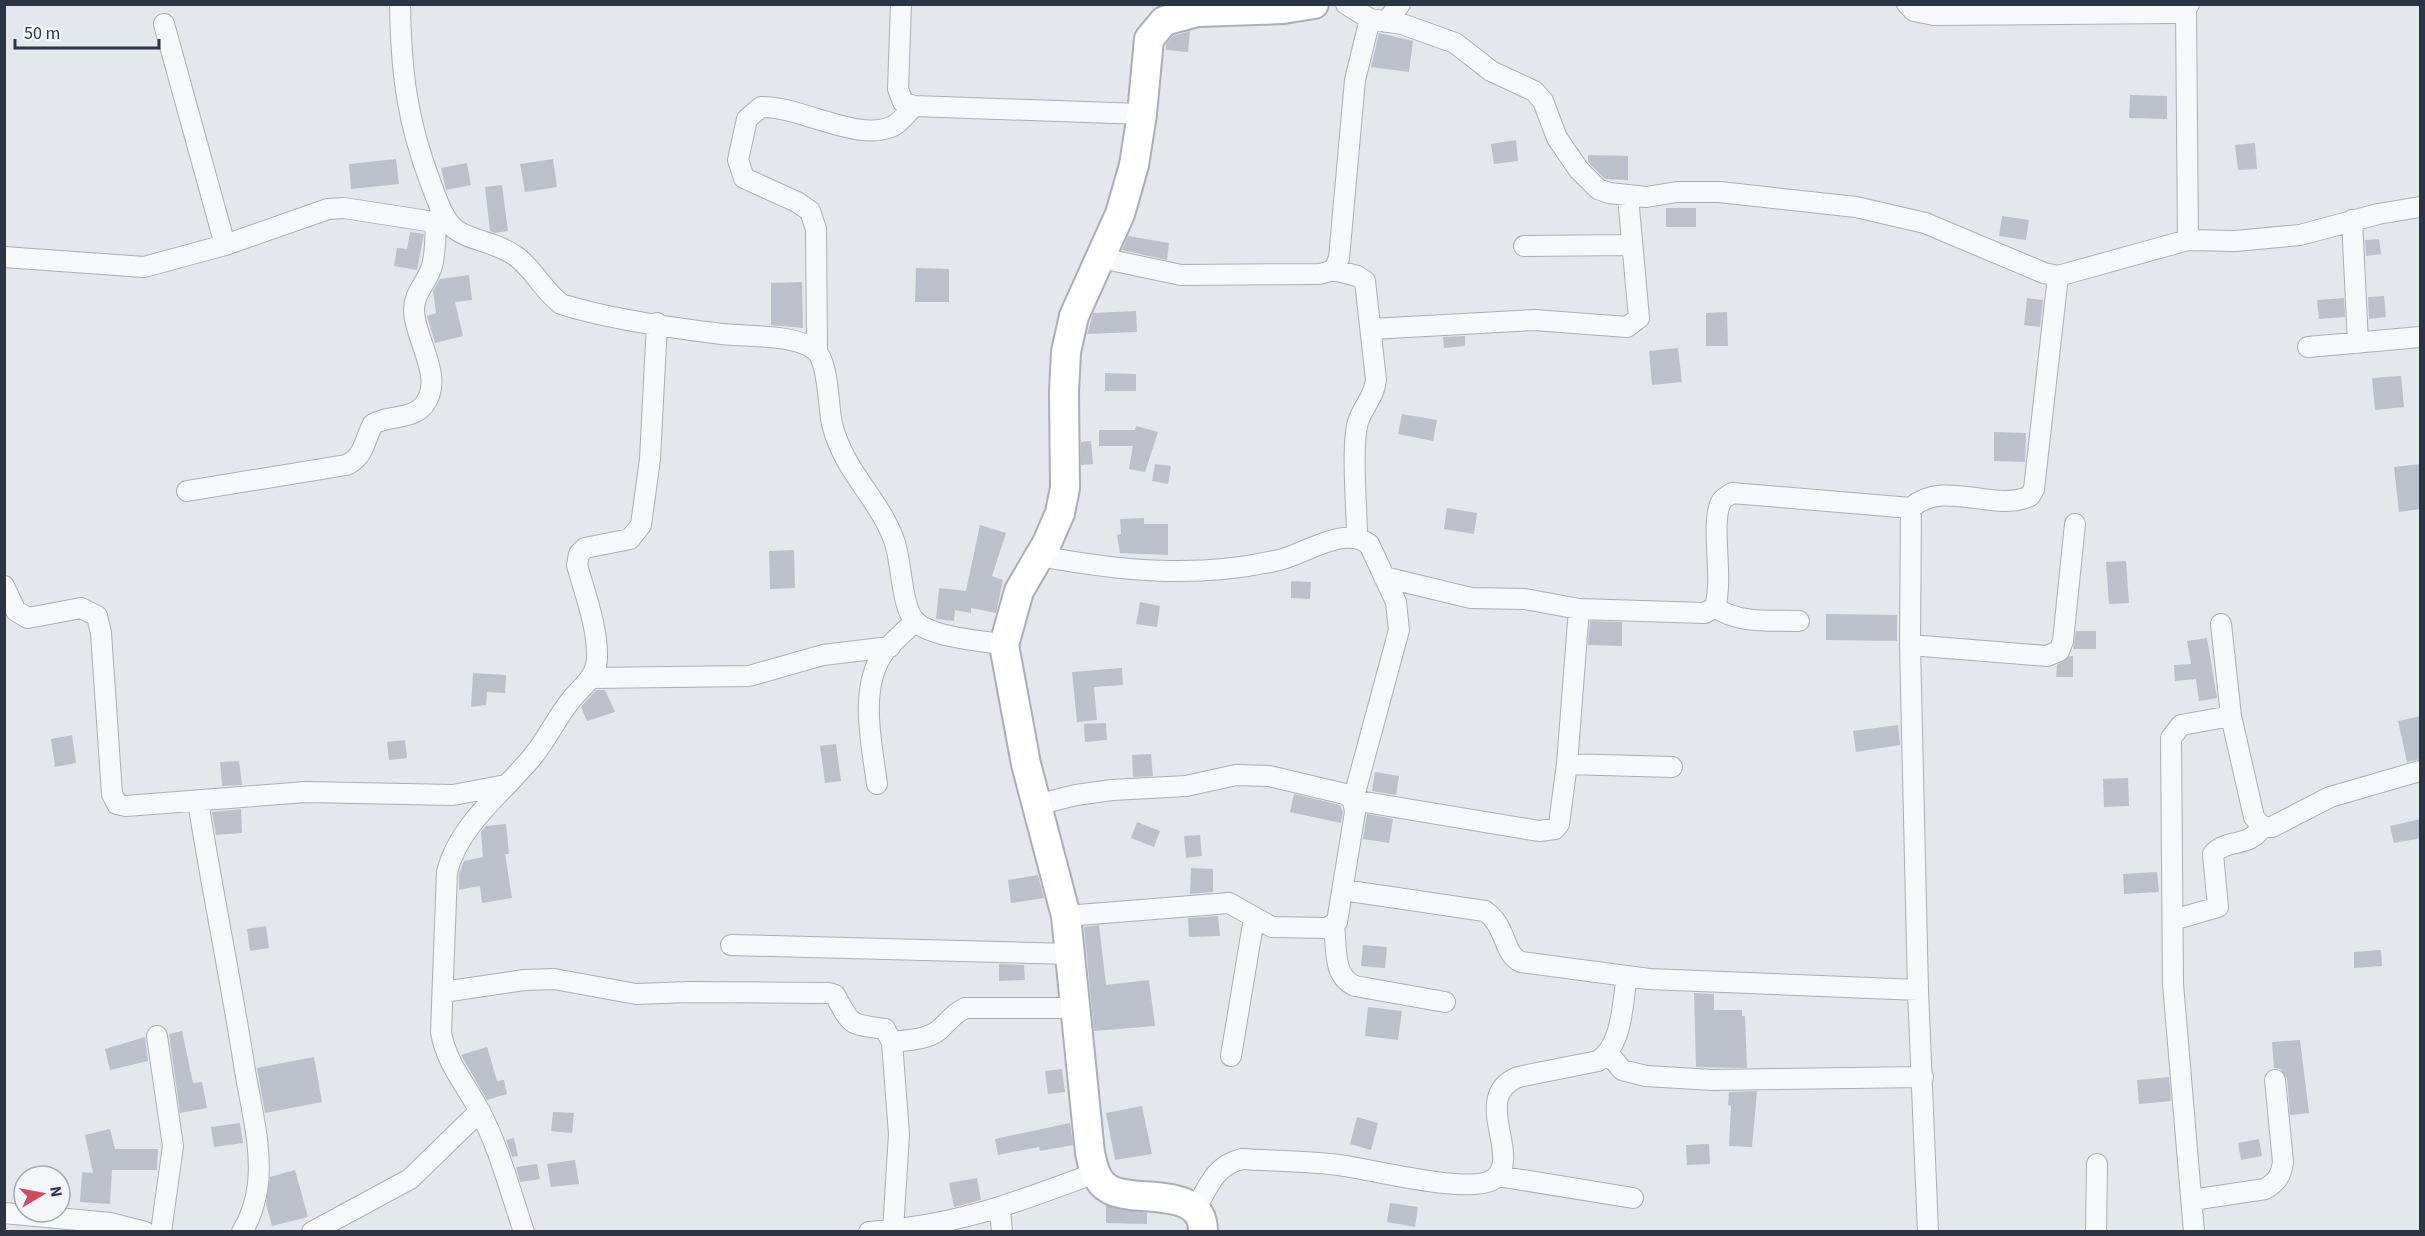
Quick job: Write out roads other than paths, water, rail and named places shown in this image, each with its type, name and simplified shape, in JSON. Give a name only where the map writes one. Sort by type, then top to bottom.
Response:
[{"type":"street","points":[[187,491],[346,465],[356,460],[364,450],[373,424],[382,418],[410,415],[423,406],[430,391],[431,377],[414,308],[416,296],[432,267],[443,223],[406,106],[400,4]]},
{"type":"street","points":[[901,4],[898,89],[903,102],[914,106],[1142,114]]},
{"type":"street","points":[[1199,1221],[1184,1201],[1109,1190],[1095,1173],[1090,1153],[1066,916],[1026,764],[1004,645],[1019,591],[1060,513],[1065,488],[1066,352],[1074,316],[1123,204],[1134,165],[1142,114],[1149,39],[1164,21],[1197,12],[1283,9],[1314,4]]},
{"type":"street","points":[[1346,4],[1378,20],[1430,32],[1455,43],[1491,71],[1534,91],[1543,101],[1557,138],[1589,182],[1609,193],[1628,197],[1719,192],[1866,208],[1925,223],[2044,273],[2058,276],[2188,240],[2262,240],[2320,230],[2352,220],[2421,207]]},
{"type":"street","points":[[1334,270],[1339,258],[1355,80],[1378,20],[1400,4]]},
{"type":"street","points":[[1907,4],[1914,12],[1934,15],[2174,13],[2187,7],[2188,240]]},
{"type":"street","points":[[164,24],[225,245]]},
{"type":"street","points":[[914,106],[896,125],[878,131],[854,128],[777,106],[761,107],[747,119],[738,160],[744,178],[797,201],[810,211],[816,229],[818,352],[824,368],[832,425],[847,465],[884,518],[895,540],[908,609],[915,621],[928,630],[1004,645]]},
{"type":"street","points":[[1371,329],[1534,320],[1627,327],[1639,318],[1628,197]]},
{"type":"street","points":[[4,256],[144,267],[225,245],[304,215],[328,209],[362,210],[443,223],[457,231],[499,245],[519,259],[546,293],[561,304],[721,334],[802,342],[818,352]]},
{"type":"street","points":[[2352,220],[2358,343]]},
{"type":"street","points":[[1524,246],[1632,245]]},
{"type":"street","points":[[1101,258],[1180,275],[1204,277],[1320,274],[1334,270],[1357,276],[1365,281],[1376,380],[1375,394],[1358,422],[1356,438],[1357,537]]},
{"type":"street","points":[[1384,577],[1457,596],[1525,599],[1579,609],[1705,613],[1715,607],[1719,591],[1718,512],[1722,500],[1732,493],[1911,508],[1921,499],[1940,496],[2015,500],[2030,496],[2034,489],[2058,276]]},
{"type":"street","points":[[524,1232],[480,1111],[447,1059],[443,1045],[441,1032],[447,872],[452,852],[469,826],[534,755],[571,700],[592,678],[597,660],[596,639],[578,565],[579,554],[585,548],[630,538],[636,534],[641,525],[650,459],[657,323]]},
{"type":"street","points":[[2308,347],[2421,337]]},
{"type":"street","points":[[1911,508],[1910,645],[1918,990],[1928,1232]]},
{"type":"street","points":[[1910,645],[2048,656],[2059,651],[2063,641],[2075,524]]},
{"type":"street","points":[[1039,556],[1113,568],[1192,573],[1282,559],[1341,538],[1357,537],[1369,544],[1396,602],[1398,640],[1353,800],[1355,812],[1343,890],[1334,925],[1339,974],[1344,982],[1355,986],[1445,1002]]},
{"type":"street","points":[[4,586],[16,611],[28,618],[81,608],[97,616],[101,633],[112,795],[117,804],[126,806],[306,792],[453,795],[506,785]]},
{"type":"street","points":[[1715,607],[1727,615],[1738,618],[1799,621]]},
{"type":"street","points":[[1036,805],[1076,795],[1112,790],[1186,786],[1236,775],[1269,776],[1345,794],[1353,800],[1548,832],[1559,824],[1567,764],[1579,609]]},
{"type":"street","points":[[877,784],[870,730],[870,691],[879,662],[915,621]]},
{"type":"street","points":[[2221,624],[2231,716],[2254,817],[2262,827]]},
{"type":"street","points":[[592,678],[749,676],[823,655],[890,647]]},
{"type":"street","points":[[2194,1232],[2173,984],[2171,738],[2181,725],[2231,716]]},
{"type":"street","points":[[1567,764],[1672,767]]},
{"type":"street","points":[[2173,920],[2218,907],[2213,854],[2224,846],[2251,840],[2262,827],[2272,827],[2330,797],[2421,771]]},
{"type":"street","points":[[198,801],[212,897],[228,962],[257,1149],[258,1184],[251,1217],[242,1232]]},
{"type":"street","points":[[1343,890],[1485,911],[1501,927],[1509,952],[1515,959],[1627,976],[1918,990]]},
{"type":"street","points":[[1066,916],[1229,903],[1242,908],[1254,918],[1272,927],[1319,928],[1334,925]]},
{"type":"street","points":[[1231,1056],[1254,918]]},
{"type":"street","points":[[731,945],[1071,954]]},
{"type":"street","points":[[1199,1221],[1217,1170],[1229,1162],[1242,1159],[1337,1164],[1442,1183],[1477,1185],[1490,1182],[1498,1176],[1502,1164],[1497,1105],[1499,1090],[1507,1082],[1518,1077],[1598,1061],[1609,1054],[1616,1040],[1627,976]]},
{"type":"street","points":[[444,992],[524,980],[554,978],[636,994],[829,993],[835,995],[846,1017],[853,1024],[885,1029],[892,1042],[900,1134],[893,1230]]},
{"type":"street","points":[[892,1042],[925,1038],[938,1031],[952,1015],[964,1008],[1077,1008]]},
{"type":"street","points":[[157,1036],[173,1146],[160,1232]]},
{"type":"street","points":[[1609,1054],[1622,1070],[1646,1076],[1712,1080],[1923,1077]]},
{"type":"street","points":[[2192,1200],[2265,1189],[2275,1184],[2281,1175],[2283,1162],[2275,1080]]},
{"type":"street","points":[[312,1232],[410,1179],[480,1111]]},
{"type":"street","points":[[2096,1232],[2097,1164]]},
{"type":"street","points":[[869,1232],[957,1226],[1095,1173]]},
{"type":"street","points":[[1498,1176],[1633,1198]]},
{"type":"street","points":[[1000,1209],[1002,1232]]},
{"type":"street","points":[[4,1213],[110,1223],[146,1232]]}]
